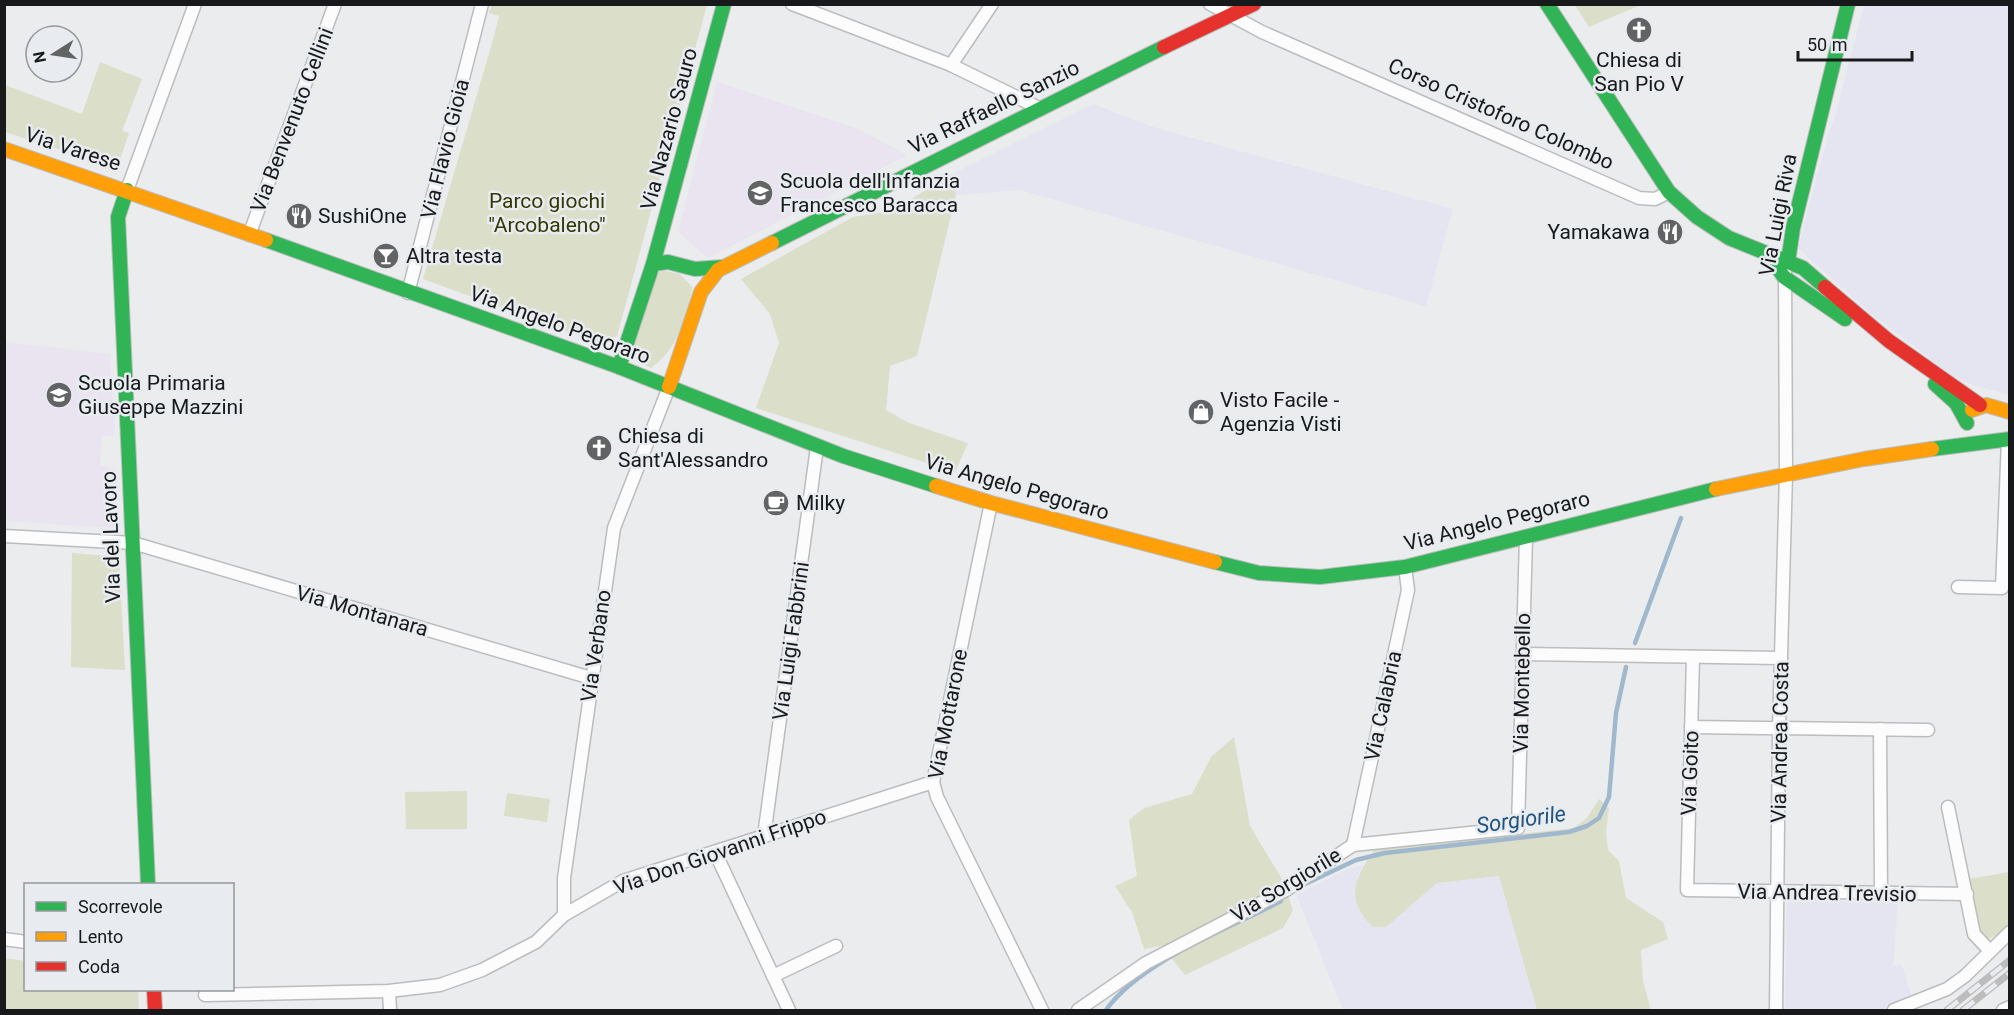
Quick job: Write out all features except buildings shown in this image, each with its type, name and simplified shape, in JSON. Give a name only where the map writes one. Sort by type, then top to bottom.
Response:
[{"type":"street","points":[[127,190],[195,4]]},
{"type":"street","name":"Via Benvenuto Cellini","points":[[249,235],[335,4]]},
{"type":"street","name":"Via Flavio Gioia","points":[[408,293],[482,4]]},
{"type":"street","name":"Via Nazario Sauro","points":[[619,367],[662,240],[724,4]]},
{"type":"street","points":[[792,4],[951,65],[1039,108]]},
{"type":"street","points":[[951,65],[992,4]]},
{"type":"street","name":"Corso Cristoforo Colombo","points":[[1210,4],[1229,17],[1639,198],[1655,199],[1669,192]]},
{"type":"street","name":"Via Raffaello Sanzio","points":[[723,267],[1039,108],[1254,4]]},
{"type":"street","points":[[1547,4],[1669,192],[1697,217],[1729,238],[1768,256],[1803,268],[1888,341],[1980,405]]},
{"type":"street","name":"Via Luigi Riva","points":[[1786,474],[1784,277],[1793,228],[1848,4]]},
{"type":"street","name":"Via Varese","points":[[4,149],[127,190]]},
{"type":"street","name":"Via Angelo Pegoraro","points":[[127,190],[619,367],[817,447],[991,503],[1259,573],[1326,576],[1405,567],[1642,505],[1786,474],[1981,443]]},
{"type":"street","name":"Via del Lavoro","points":[[127,190],[118,217],[148,883]]},
{"type":"street","points":[[662,240],[665,254],[673,263]]},
{"type":"street","points":[[1768,256],[1784,277],[1823,302],[1881,349],[1925,376],[1956,403],[1972,438],[1981,443],[2005,440]]},
{"type":"street","points":[[653,264],[663,261],[692,269],[723,267]]},
{"type":"street","points":[[669,387],[701,292],[709,278],[723,267]]},
{"type":"street","points":[[692,269],[699,277],[701,292]]},
{"type":"street","name":"Via Verbano","points":[[564,915],[564,878],[614,528],[669,387]]},
{"type":"street","points":[[1958,587],[2001,588],[2004,434],[2007,424],[2004,410],[1990,404],[1980,405],[1970,413],[1967,426]]},
{"type":"street","name":"Via Angelo Pegoraro","points":[[1928,450],[1952,440],[1967,426]]},
{"type":"street","name":"Via Luigi Fabbrini","points":[[764,836],[817,447]]},
{"type":"street","name":"Via Andrea Costa","points":[[1776,1011],[1779,729],[1786,474]]},
{"type":"street","name":"Via Mottarone","points":[[991,503],[933,782],[937,797],[1042,1011]]},
{"type":"street","name":"Via Montanara","points":[[4,536],[133,543],[591,678]]},
{"type":"street","name":"Via Montebello","points":[[1518,828],[1526,537]]},
{"type":"street","name":"Via Calabria","points":[[1353,845],[1408,590],[1405,567]]},
{"type":"street","points":[[1522,654],[1781,658]]},
{"type":"street","name":"Via Goito","points":[[1687,890],[1693,657]]},
{"type":"street","points":[[1691,728],[1928,730]]},
{"type":"street","points":[[1880,729],[1881,893]]},
{"type":"street","name":"Via Don Giovanni Frippo","points":[[205,995],[389,991],[440,985],[482,970],[536,942],[564,915],[623,881],[933,782]]},
{"type":"street","points":[[1948,807],[1974,934],[1990,951]]},
{"type":"street","name":"Via Sorgiorile","points":[[1078,1011],[1146,963],[1286,890],[1353,845],[1518,828]]},
{"type":"street","points":[[715,852],[789,1011]]},
{"type":"street","name":"Via Andrea Trevisio","points":[[1687,890],[1967,894]]},
{"type":"street","points":[[1894,1011],[1947,989],[1965,976],[2010,932]]},
{"type":"street","points":[[4,939],[24,942]]},
{"type":"street","points":[[773,976],[836,946]]},
{"type":"street","points":[[154,991],[155,1011]]},
{"type":"street","points":[[389,991],[390,1011]]},
{"type":"street","points":[[2003,1011],[2010,1007]]},
{"type":"shaded area","points":[[1864,5],[2009,5],[2009,395],[1972,385],[1952,375],[1869,312],[1798,248]]},
{"type":"shaded area","name":"Scuola dell'Infanzia Francesco Baracca","points":[[717,82],[858,129],[907,155],[708,258],[678,232]]},
{"type":"shaded area","points":[[1093,104],[1156,128],[1453,209],[1426,306],[1020,190],[956,195],[952,174]]},
{"type":"shaded area","name":"Scuola Primaria Giuseppe Mazzini","points":[[4,342],[110,354],[115,435],[102,436],[100,465],[116,470],[116,528],[5,521]]},
{"type":"shaded area","points":[[1364,865],[1357,876],[1373,927],[1385,927],[1437,883],[1499,876],[1537,1010],[1343,1010],[1296,894],[1349,869]]},
{"type":"shaded area","points":[[1787,901],[1898,903],[1893,966],[1902,965],[1912,998],[1881,1010],[1785,1010]]},
{"type":"green space","name":"Parco giochi \"Arcobaleno\"","points":[[492,5],[707,5],[617,336],[599,343],[423,279],[493,40],[499,16],[489,13]]},
{"type":"green space","points":[[1575,5],[1640,5],[1589,27]]},
{"type":"green space","points":[[100,62],[142,79],[122,131],[129,133],[117,168],[5,132],[5,85],[82,114]]},
{"type":"green space","points":[[952,174],[956,195],[917,356],[890,366],[886,410],[909,423],[968,443],[955,472],[756,408],[779,343],[770,314],[741,279],[853,217],[892,211]]},
{"type":"green space","points":[[660,270],[680,274],[692,287],[688,310],[674,343],[660,361],[651,368],[636,359],[635,332]]},
{"type":"green space","points":[[72,553],[119,557],[125,670],[71,667]]},
{"type":"green space","points":[[1234,737],[1250,826],[1282,879],[1293,910],[1283,928],[1185,975],[1162,946],[1144,949],[1132,912],[1115,886],[1137,876],[1129,820],[1144,808],[1192,794],[1211,757]]},
{"type":"green space","points":[[467,791],[467,829],[406,829],[405,792]]},
{"type":"green space","points":[[507,793],[550,799],[547,822],[504,816]]},
{"type":"green space","points":[[1599,799],[1609,808],[1606,832],[1608,850],[1619,861],[1626,898],[1663,922],[1668,939],[1641,950],[1643,982],[1651,1010],[1537,1010],[1499,876],[1437,883],[1386,927],[1373,927],[1359,908],[1356,898],[1358,880],[1361,870],[1374,850],[1574,828],[1587,818]]},
{"type":"green space","points":[[2009,872],[2009,925],[1998,935],[1987,939],[1980,935],[1969,879]]},
{"type":"green space","points":[[4,958],[24,961],[24,991],[138,991],[139,1010],[5,1010]]},
{"type":"waterway","name":"Sorgiorile","points":[[1635,643],[1681,518]]},
{"type":"waterway","name":"Sorgiorile","points":[[1301,886],[1356,860],[1385,853],[1569,832],[1587,826],[1599,818],[1609,797],[1616,713],[1626,667]]},
{"type":"waterway","name":"Sorgiorile","points":[[1106,1010],[1121,992],[1163,961],[1281,901]]},
{"type":"railway","points":[[1947,1010],[2010,960]]},
{"type":"railway","points":[[1963,1010],[2010,973]]},
{"type":"traffic: fast","points":[[653,264],[724,4]]},
{"type":"traffic: fast","points":[[1547,4],[1669,192],[1697,217],[1729,238],[1803,268],[1825,287]]},
{"type":"traffic: fast","points":[[1788,262],[1793,228],[1848,4]]},
{"type":"traffic: fast","points":[[772,243],[1164,47]]},
{"type":"traffic: fast","points":[[127,190],[118,217],[148,883]]},
{"type":"traffic: fast","points":[[266,240],[619,367],[843,456],[936,486]]},
{"type":"traffic: fast","points":[[1769,256],[1784,277],[1845,319]]},
{"type":"traffic: fast","points":[[619,367],[653,264],[668,262],[695,269],[723,267]]},
{"type":"traffic: fast","points":[[1935,384],[1956,403],[1967,423]]},
{"type":"traffic: fast","points":[[1932,449],[2010,439]]},
{"type":"traffic: fast","points":[[1215,562],[1259,573],[1320,577],[1405,567],[1716,489]]},
{"type":"traffic: slow","points":[[4,149],[266,240]]},
{"type":"traffic: slow","points":[[669,387],[701,292],[718,270],[772,243]]},
{"type":"traffic: slow","points":[[1972,410],[1986,405],[2010,412]]},
{"type":"traffic: slow","points":[[1716,489],[1864,459],[1932,449]]},
{"type":"traffic: slow","points":[[936,486],[991,503],[1215,562]]},
{"type":"traffic: jam","points":[[1164,47],[1254,4]]},
{"type":"traffic: jam","points":[[1825,287],[1889,341],[1980,405]]},
{"type":"traffic: jam","points":[[154,991],[155,1010]]},
{"type":"place","name":"Chiesa di San Pio V","points":[[1639,30]]},
{"type":"place","name":"Scuola dell'Infanzia Francesco Baracca","points":[[760,193]]},
{"type":"place","name":"SushiOne","points":[[299,216]]},
{"type":"place","name":"Yamakawa","points":[[1670,232]]},
{"type":"place","name":"Altra testa","points":[[386,256]]},
{"type":"place","name":"Scuola Primaria Giuseppe Mazzini","points":[[59,395]]},
{"type":"place","name":"Visto Facile - Agenzia Visti","points":[[1201,412]]},
{"type":"place","name":"Chiesa di Sant'Alessandro","points":[[599,448]]},
{"type":"place","name":"Milky","points":[[776,503]]}]
